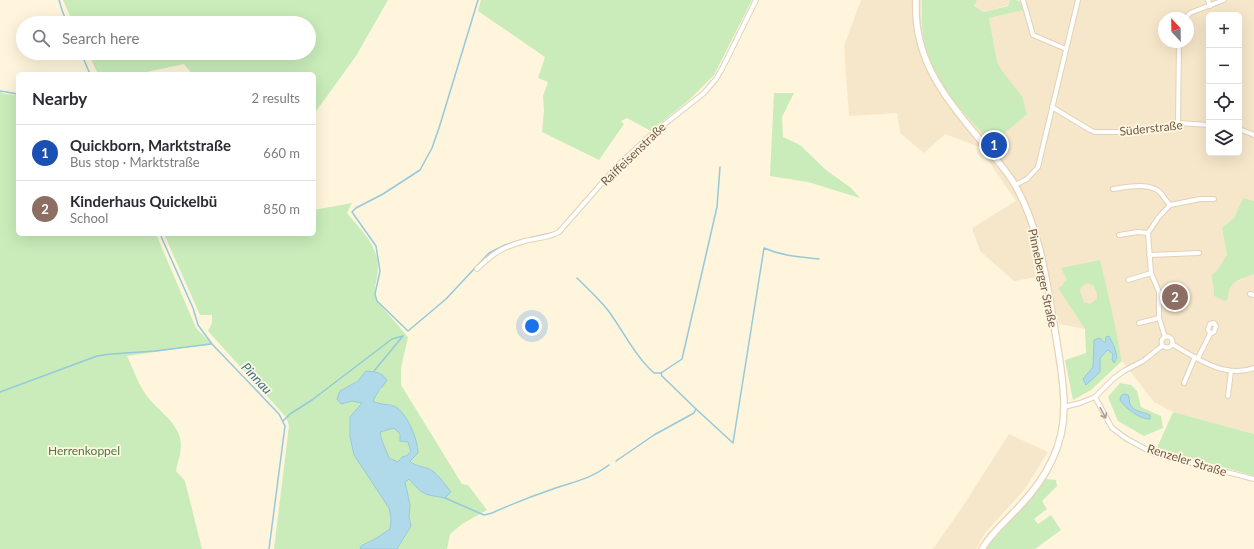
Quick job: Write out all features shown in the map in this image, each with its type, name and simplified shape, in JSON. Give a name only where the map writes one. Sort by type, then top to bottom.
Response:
[{"type":"main road","name":"Pinneberger Straße","points":[[916,0],[918,32],[923,52],[938,86],[1005,169],[1024,204],[1038,245],[1059,354],[1062,378],[1064,407],[1062,429],[1052,460],[1043,477],[1029,496],[998,528],[982,549]]},
{"type":"street","name":"Raiffeisenstraße","points":[[477,269],[490,256],[502,249],[524,241],[553,236],[559,232],[616,167],[651,135],[704,93],[716,79],[723,67],[756,0]]},
{"type":"street","points":[[1023,0],[1033,35],[1066,49]]},
{"type":"street","points":[[1015,185],[1027,179],[1038,167],[1078,0]]},
{"type":"street","points":[[1208,0],[1210,6]]},
{"type":"street","points":[[1193,12],[1224,0]]},
{"type":"street","points":[[1178,123],[1179,48]]},
{"type":"street","name":"Süderstraße","points":[[1052,107],[1095,132],[1135,132],[1174,126],[1178,123],[1206,124]]},
{"type":"street","points":[[1242,130],[1254,135]]},
{"type":"street","points":[[1113,189],[1131,186],[1145,186],[1159,191],[1170,205]]},
{"type":"street","points":[[1165,337],[1159,318],[1158,292],[1151,273],[1148,233],[1158,218],[1170,205],[1200,199],[1214,199]]},
{"type":"street","points":[[1118,235],[1138,232],[1148,233]]},
{"type":"street","points":[[1149,255],[1199,252]]},
{"type":"street","points":[[1128,280],[1151,273]]},
{"type":"street","points":[[1139,323],[1159,318]]},
{"type":"street","points":[[1184,383],[1210,334]]},
{"type":"street","points":[[1165,337],[1171,338],[1172,344]]},
{"type":"street","points":[[1162,346],[1162,339],[1165,337]]},
{"type":"street","points":[[1172,344],[1214,367],[1231,371],[1248,371],[1254,368]]},
{"type":"street","points":[[1162,346],[1166,348],[1170,347],[1172,344]]},
{"type":"street","points":[[1064,407],[1095,397],[1114,378],[1143,361],[1162,346]]},
{"type":"street","points":[[1228,396],[1231,371]]},
{"type":"street","name":"Renzeler Straße","points":[[1095,397],[1112,428],[1126,439],[1154,453],[1254,479]]},
{"type":"shaded area","points":[[861,0],[922,0],[921,13],[924,39],[929,62],[1022,96],[997,62],[989,18],[1023,10],[1021,2],[1018,0],[1254,0],[1254,201],[1243,198],[1234,218],[1222,228],[1227,255],[1223,260],[1223,264],[1215,274],[1211,276],[1214,296],[1228,299],[1228,291],[1232,284],[1254,274],[1254,434],[1173,412],[1154,402],[1122,361],[1112,312],[1085,329],[1059,324],[1048,272],[1036,277],[1014,281],[980,251],[972,228],[1016,201],[979,147],[945,134],[924,153],[900,133],[897,113],[849,116],[844,46]]},
{"type":"shaded area","points":[[977,0],[1010,0],[1008,5],[984,12],[973,5]]},
{"type":"shaded area","points":[[1009,434],[1048,452],[1025,489],[985,533],[976,549],[933,549],[961,509]]},
{"type":"green space","points":[[63,0],[388,0],[356,56],[316,111],[316,72],[190,72],[184,64],[146,72],[97,72],[91,60],[316,60],[316,16],[70,16]]},
{"type":"green space","points":[[481,0],[752,0],[714,75],[689,100],[651,131],[627,118],[621,121],[624,124],[599,160],[542,132],[544,110],[543,96],[548,82],[538,78],[545,57],[478,11]]},
{"type":"green space","points":[[922,0],[977,0],[974,6],[984,12],[1008,6],[1010,0],[1019,1],[1022,4],[1024,10],[989,18],[997,62],[1022,96],[1027,114],[992,144],[948,94],[934,72],[929,61],[923,39]]},
{"type":"green space","name":"Herrenkoppel","points":[[0,92],[16,95],[16,236],[157,236],[196,328],[212,344],[127,356],[139,383],[148,398],[174,425],[178,432],[181,446],[176,471],[185,481],[202,549],[0,549]]},
{"type":"green space","points":[[774,93],[794,93],[782,117],[783,137],[800,145],[826,170],[851,188],[860,198],[808,182],[770,176]]},
{"type":"green space","points":[[1243,198],[1254,201],[1254,274],[1236,282],[1230,288],[1228,299],[1225,301],[1214,296],[1211,275],[1217,271],[1227,255],[1222,228],[1234,218]]},
{"type":"green space","points":[[352,203],[347,213],[372,244],[377,259],[378,271],[375,293],[377,301],[408,337],[401,368],[401,385],[462,484],[468,485],[487,510],[462,524],[450,534],[447,549],[397,549],[411,526],[409,517],[410,505],[405,482],[408,478],[420,491],[432,496],[445,498],[441,484],[434,472],[410,460],[418,453],[395,406],[380,404],[373,401],[375,395],[382,389],[366,371],[358,381],[340,391],[341,404],[352,401],[362,403],[354,455],[389,508],[391,519],[390,529],[375,539],[362,544],[360,549],[274,549],[289,426],[286,417],[208,331],[212,323],[212,315],[200,315],[165,236],[316,236],[316,210]]},
{"type":"green space","points":[[1100,260],[1122,361],[1091,390],[1073,400],[1065,360],[1086,353],[1085,329],[1058,288],[1063,285],[1064,281],[1067,280],[1061,268]],"holes":[[[1087,283],[1094,286],[1097,294],[1097,299],[1090,304],[1084,302],[1080,291],[1081,287]],[[1094,340],[1105,343],[1117,357],[1112,360],[1113,354],[1109,350],[1100,358],[1100,372],[1083,379],[1093,367]]]},
{"type":"green space","points":[[1120,383],[1131,385],[1137,391],[1141,407],[1161,416],[1163,428],[1144,436],[1118,421],[1108,397]]},
{"type":"green space","points":[[1173,412],[1254,434],[1254,476],[1157,448]]},
{"type":"green space","points":[[394,428],[408,442],[411,452],[402,457],[398,462],[389,458],[382,442],[380,432]]},
{"type":"green space","points":[[1046,479],[1056,480],[1057,486],[1042,501],[1047,509],[1034,519],[1038,524],[1051,515],[1061,530],[1035,549],[986,549],[1002,528]]},
{"type":"water","points":[[1109,336],[1117,357],[1114,363],[1112,360],[1113,354],[1108,350],[1100,358],[1100,372],[1086,385],[1083,379],[1093,367],[1094,340],[1100,338],[1105,343],[1106,337]]},
{"type":"water","points":[[366,371],[383,375],[387,380],[373,401],[394,406],[399,409],[411,427],[418,447],[418,453],[410,461],[434,472],[451,492],[445,498],[432,496],[418,489],[409,479],[405,482],[410,505],[409,517],[411,526],[397,549],[360,549],[362,545],[375,539],[390,529],[391,519],[389,508],[354,455],[350,437],[350,417],[362,403],[352,401],[341,404],[337,399],[340,391],[358,381]],"holes":[[[394,428],[400,434],[400,441],[408,442],[411,452],[402,457],[398,462],[389,458],[382,442],[380,432]]]},
{"type":"water","points":[[1124,394],[1128,395],[1131,407],[1150,415],[1150,419],[1138,416],[1126,406],[1120,400],[1121,396]]},
{"type":"waterway","name":"Pinnau","points":[[59,0],[64,16]]},
{"type":"waterway","points":[[478,0],[439,128],[432,148],[420,170],[383,194],[356,208],[352,212],[376,246],[380,271],[375,294],[377,301],[408,331],[446,299],[489,253],[505,245],[525,239]]},
{"type":"waterway","name":"Pinnau","points":[[84,60],[89,72]]},
{"type":"waterway","points":[[0,91],[16,94]]},
{"type":"waterway","points":[[696,409],[662,376],[661,373],[682,359],[717,207],[720,167]]},
{"type":"waterway","points":[[529,238],[556,232]]},
{"type":"waterway","name":"Pinnau","points":[[161,236],[193,308],[198,325],[212,344],[279,414],[285,426],[269,549]]},
{"type":"waterway","points":[[616,461],[654,435],[694,413],[696,409],[733,443],[764,248],[798,257],[819,259]]},
{"type":"waterway","points":[[577,278],[607,309],[647,366],[654,373],[661,373]]},
{"type":"waterway","points":[[374,371],[403,336]]},
{"type":"waterway","points":[[283,421],[290,414],[312,400],[392,339],[403,336]]},
{"type":"waterway","points":[[0,392],[97,356],[211,344]]},
{"type":"waterway","points":[[445,498],[484,515],[537,494],[589,477],[609,465]]},
{"type":"place","name":"Quickborn, Marktstraße","points":[[994,145]]},
{"type":"place","name":"Kinderhaus Quickelbü","points":[[1175,297]]}]
